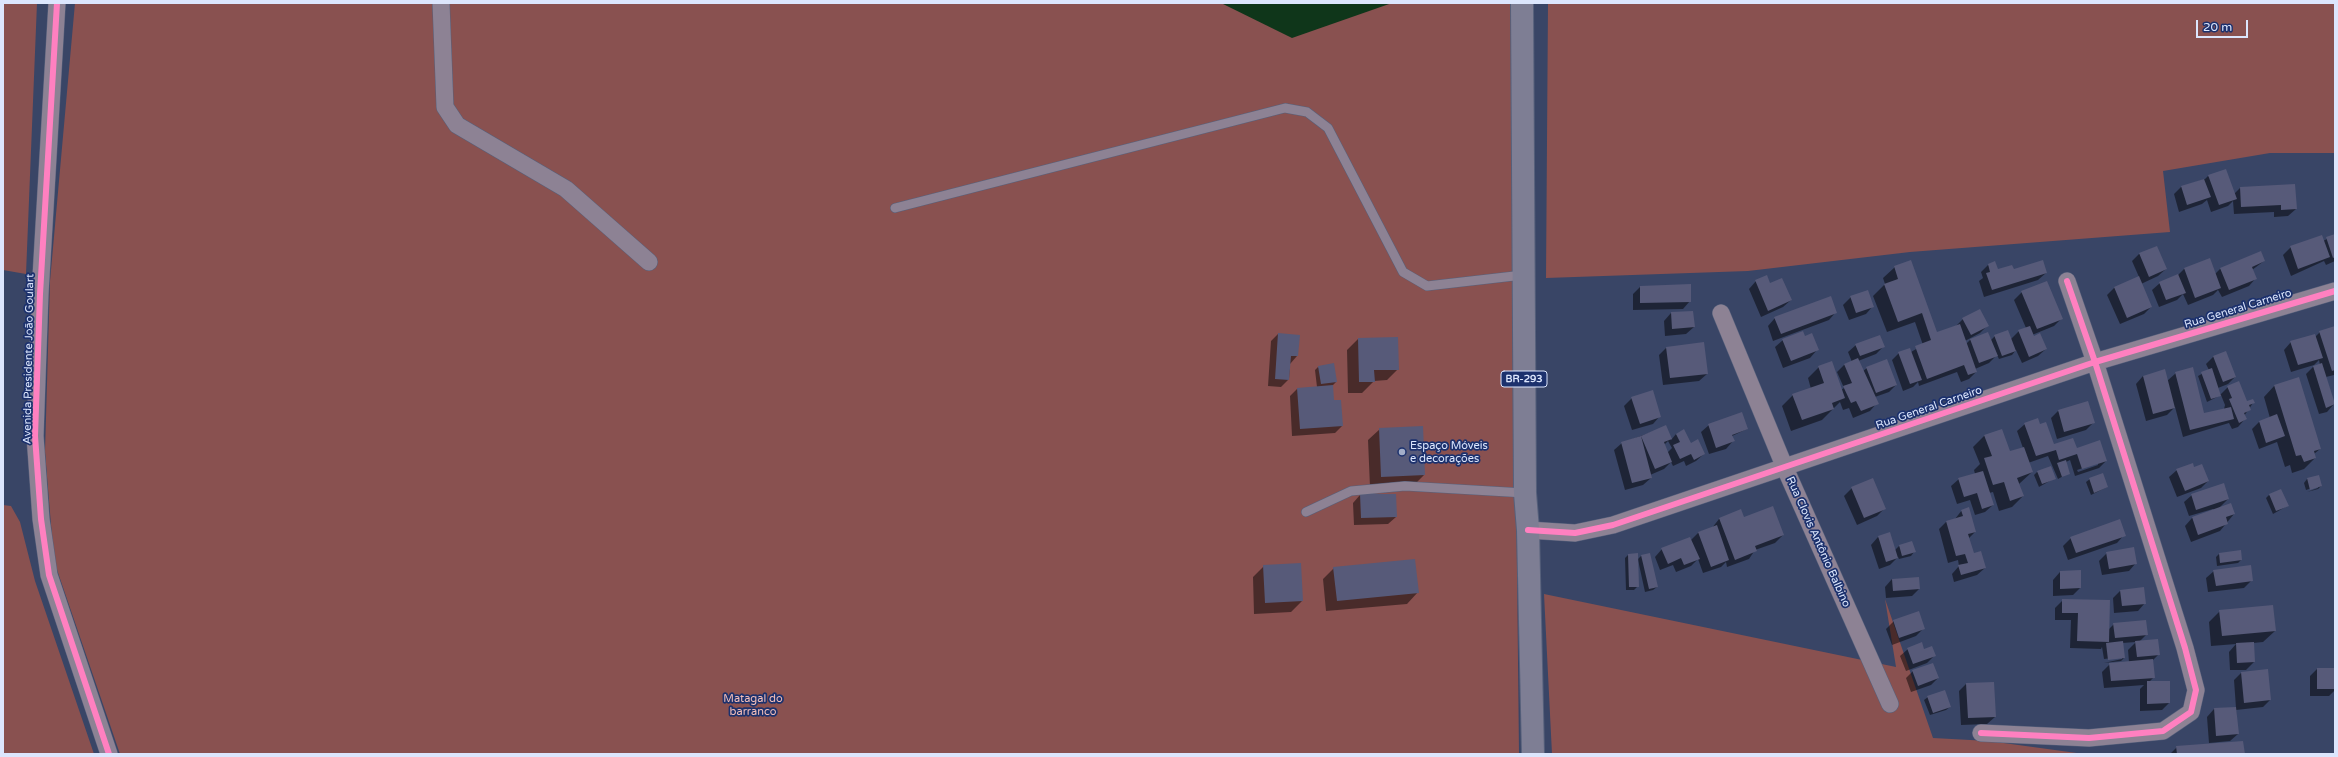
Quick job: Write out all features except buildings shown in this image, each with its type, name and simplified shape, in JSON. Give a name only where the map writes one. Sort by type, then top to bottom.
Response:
[{"type":"highway","name":"BR-293","points":[[1522,3],[1523,275],[1526,493],[1533,754]]},
{"type":"street","name":"Avenida Presidente João Goulart","points":[[57,3],[40,294],[35,436],[40,519],[49,575],[109,754]]},
{"type":"street","points":[[441,3],[444,107],[457,125],[566,189],[649,262]]},
{"type":"street","points":[[1980,732],[2097,738],[2163,731],[2191,712],[2196,690],[2185,648],[2095,362],[2067,281]]},
{"type":"street","name":"Rua General Carneiro","points":[[1528,530],[1575,533],[1613,525],[2095,362],[2335,290]]},
{"type":"street","name":"Rua Clovis Antônio Balbino","points":[[1721,313],[1785,468],[1890,704]]},
{"type":"lane","points":[[895,208],[1284,108],[1307,112],[1328,128],[1403,272],[1427,286],[1523,275]]},
{"type":"lane","points":[[1306,512],[1352,491],[1404,486],[1526,493]]},
{"type":"green space","points":[[3,3],[37,3],[26,274],[3,270]]},
{"type":"green space","name":"Matagal do barranco","points":[[75,3],[1511,3],[1519,754],[120,754],[54,561],[45,452],[50,281]]},
{"type":"green space","points":[[1548,3],[2335,3],[2335,153],[2270,153],[2163,171],[2170,232],[1910,252],[1748,271],[1546,278]]},
{"type":"green space","points":[[3,505],[11,506],[20,522],[35,581],[94,754],[3,754]]},
{"type":"green space","points":[[1544,594],[1896,667],[1885,599],[1933,738],[1989,741],[2084,754],[1552,754]]},
{"type":"shaded area","points":[[1221,3],[1392,3],[1292,38]]},
{"type":"cycle path","points":[[57,3],[40,294],[35,436],[41,519],[49,575],[109,754]]},
{"type":"cycle path","points":[[1981,733],[2089,738],[2163,731],[2191,712],[2196,690],[2185,648],[2095,362],[2067,281]]},
{"type":"cycle path","points":[[1528,530],[1575,533],[1613,525],[2095,362],[2335,291]]},
{"type":"place","name":"Espaço Móveis e decorações","points":[[1402,452]]}]
